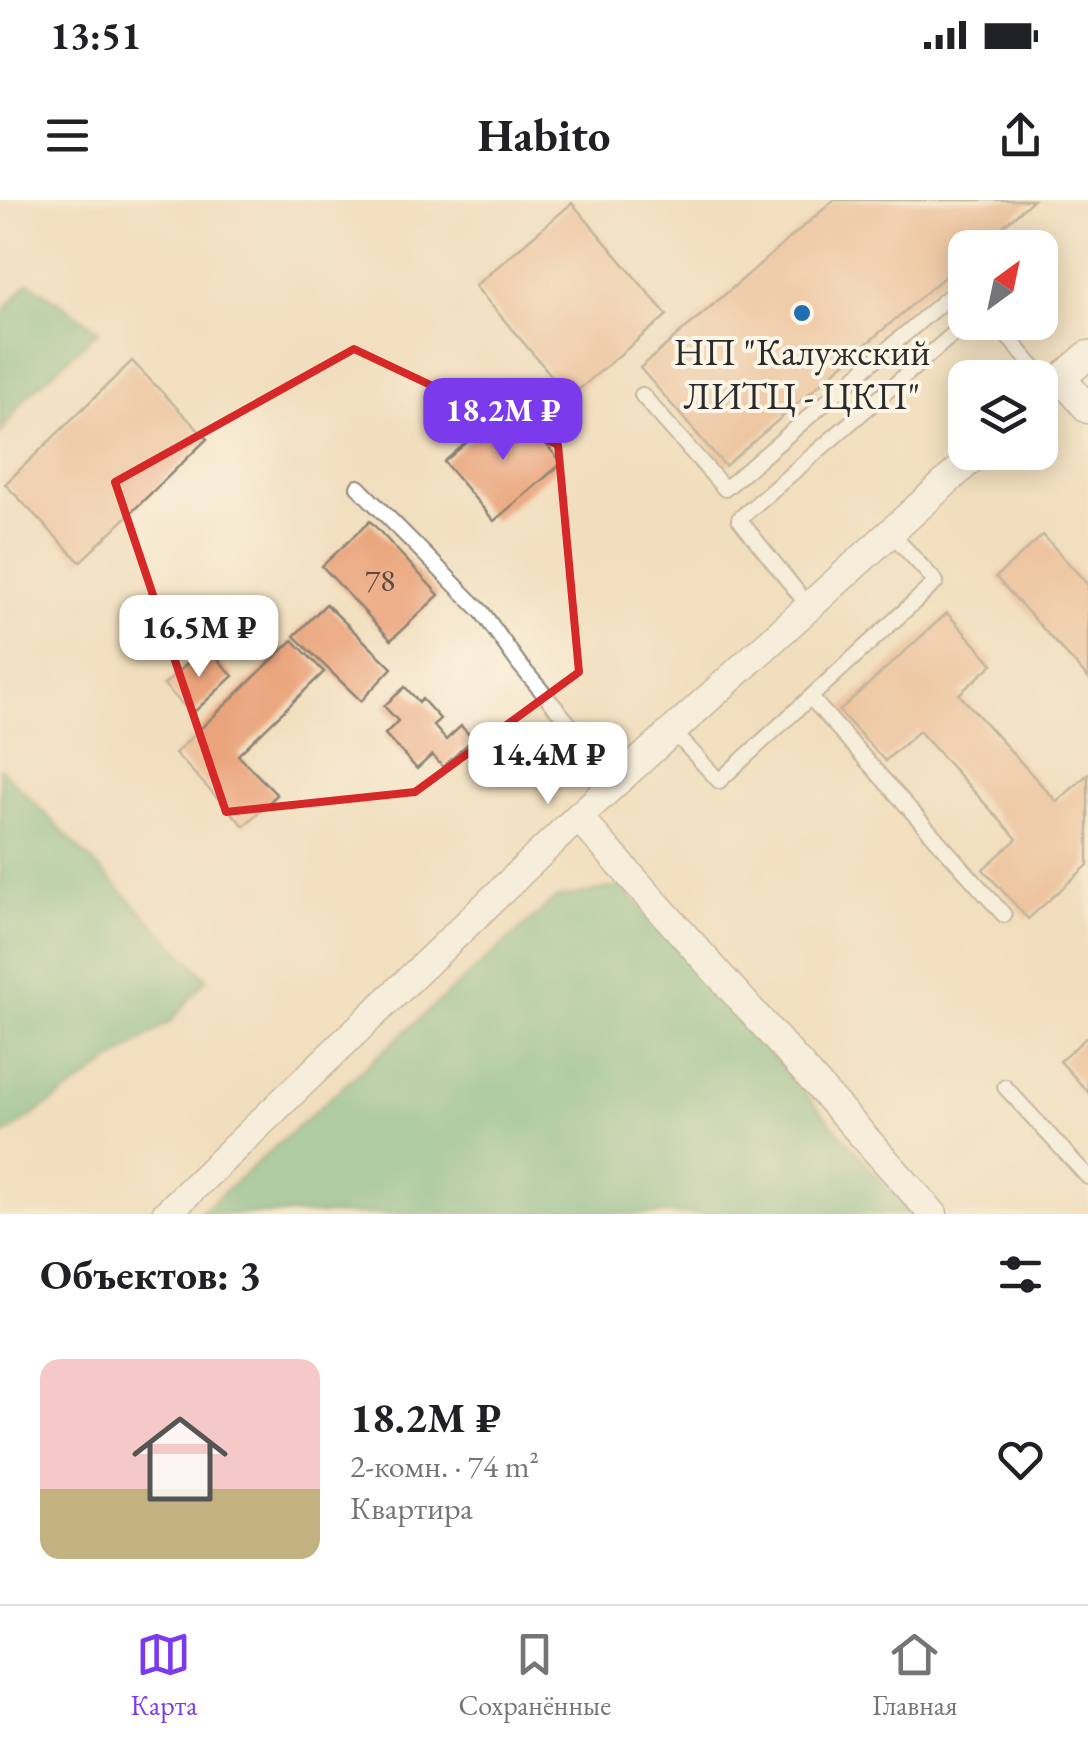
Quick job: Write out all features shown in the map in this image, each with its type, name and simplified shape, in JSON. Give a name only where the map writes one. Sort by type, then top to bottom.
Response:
[{"type":"street","points":[[1058,382],[1088,355]]},
{"type":"street","points":[[1058,392],[1088,409]]},
{"type":"street","points":[[166,1214],[578,817],[959,470]]},
{"type":"street","points":[[578,817],[933,1214]]},
{"type":"lane","points":[[642,395],[725,489],[948,297]]},
{"type":"lane","points":[[810,608],[739,519],[948,338]]},
{"type":"lane","points":[[1010,340],[1027,360]]},
{"type":"lane","points":[[358,488],[482,612],[518,664],[619,782]]},
{"type":"lane","points":[[674,732],[720,781],[811,698],[936,582],[891,533]]},
{"type":"lane","points":[[811,698],[1004,915]]},
{"type":"lane","points":[[1005,1086],[1088,1177]]},
{"type":"highlighted area","points":[[354,349],[558,445],[579,672],[415,792],[226,812],[115,482]]},
{"type":"green space","points":[[29,282],[99,330],[26,397],[0,434],[0,314]]},
{"type":"green space","points":[[0,768],[207,978],[172,1020],[0,1138]]},
{"type":"green space","points":[[623,886],[911,1214],[199,1214],[556,898]]},
{"type":"building","name":"НП \"Калужский ЛИТЦ - ЦКП\"","points":[[834,200],[1033,200],[999,230],[948,230],[948,274],[725,466],[640,368]]},
{"type":"building","points":[[572,203],[667,315],[570,397],[475,286]]},
{"type":"building","points":[[132,361],[207,439],[80,562],[5,484]]},
{"type":"building","points":[[511,404],[562,463],[494,521],[444,462]]},
{"type":"building","points":[[370,521],[439,595],[391,640],[322,566]]},
{"type":"building","points":[[1043,535],[1088,585],[1088,678],[996,577]]},
{"type":"building","points":[[326,604],[392,668],[361,701],[294,636]]},
{"type":"building","points":[[947,613],[993,664],[959,694],[1057,802],[1088,774],[1088,865],[1028,919],[983,869],[1017,839],[919,731],[885,761],[839,711]]},
{"type":"building","points":[[293,640],[324,672],[238,755],[277,795],[244,826],[175,753]]},
{"type":"building","points":[[205,646],[233,676],[192,714],[164,685]]},
{"type":"building","points":[[405,687],[440,719],[433,725],[446,740],[461,726],[473,739],[443,767],[432,755],[417,769],[385,734],[398,721],[384,706]]},
{"type":"building","points":[[1088,1036],[1088,1092],[1060,1061]]},
{"type":"place","name":"НП \"Калужский ЛИТЦ - ЦКП\"","points":[[802,313]]}]
